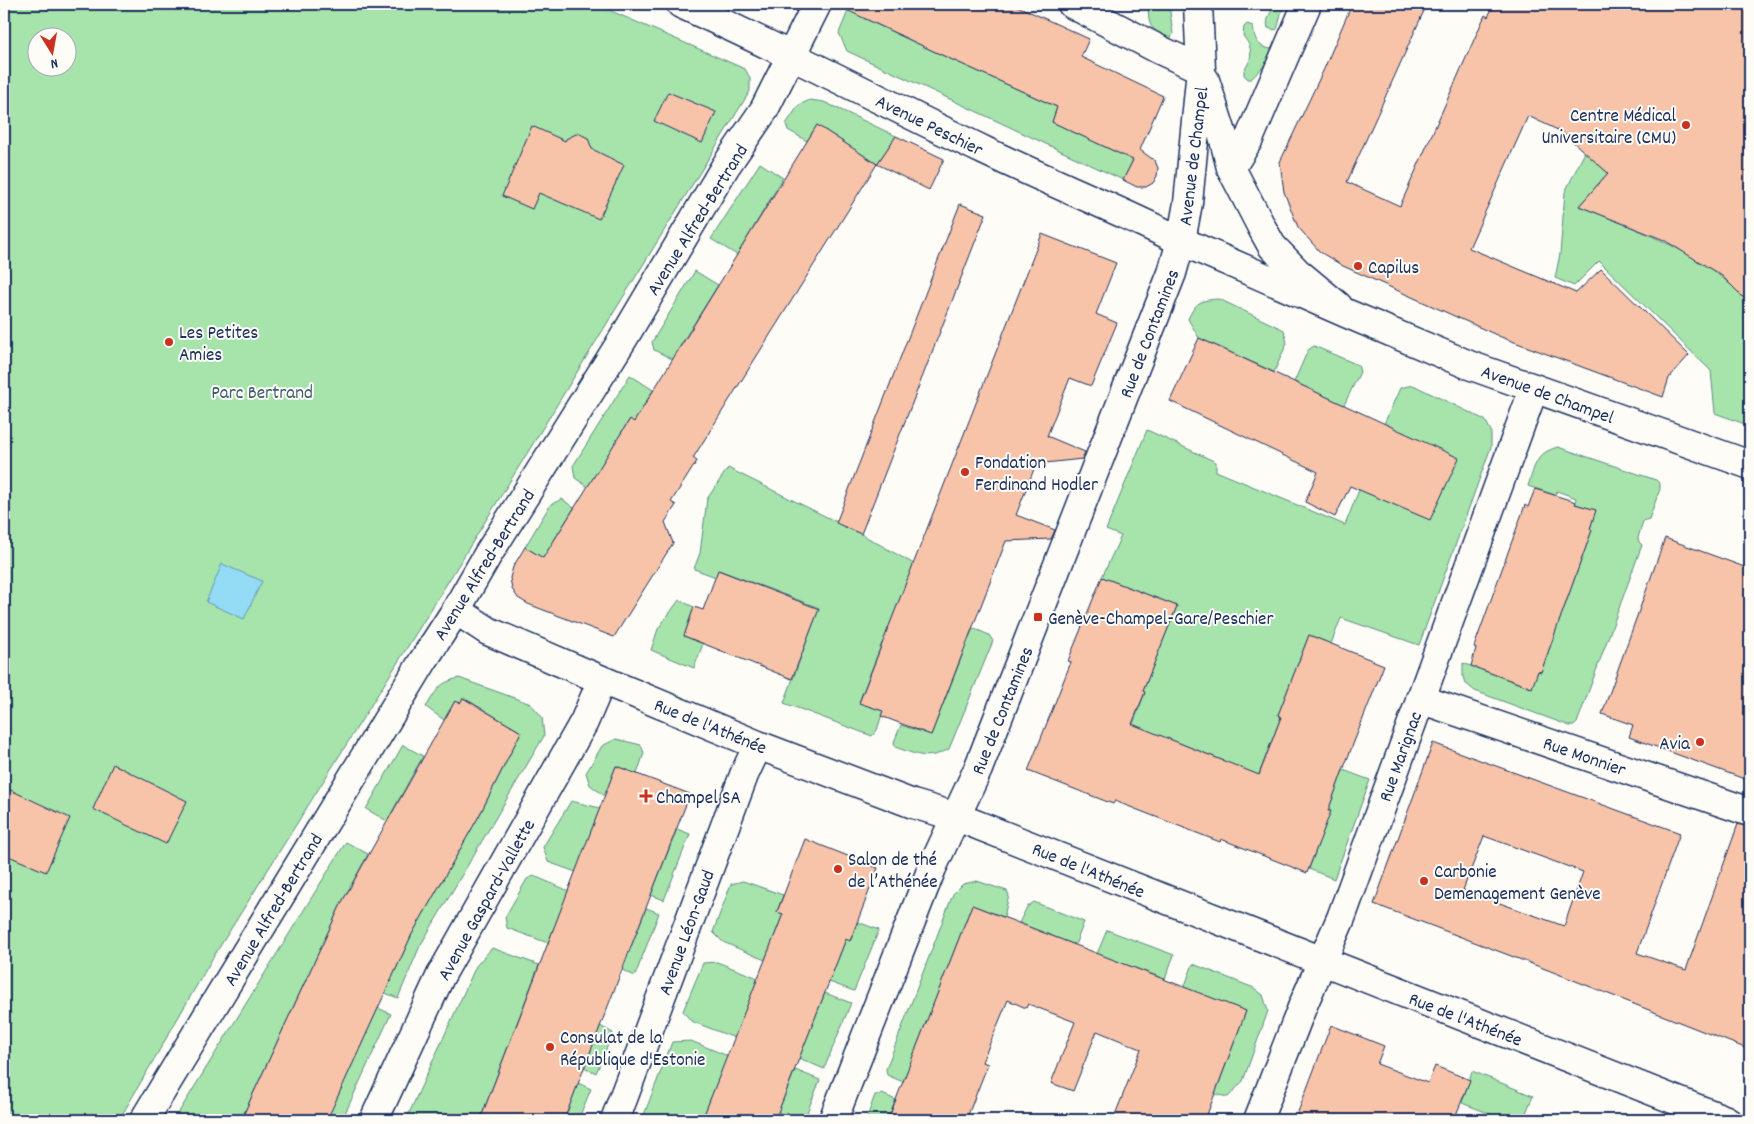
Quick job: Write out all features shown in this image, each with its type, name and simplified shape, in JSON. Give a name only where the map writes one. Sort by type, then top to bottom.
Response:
[{"type":"street","name":"Avenue Peschier","points":[[681,4],[792,55],[1024,170],[1134,217],[1181,241]]},
{"type":"street","name":"Avenue Alfred-Bertrand","points":[[144,1120],[456,610],[487,556],[623,339],[725,168],[764,110],[816,4]]},
{"type":"street","points":[[1072,4],[1160,50],[1202,69]]},
{"type":"street","name":"Avenue de Champel","points":[[1198,4],[1202,69],[1188,203],[1181,241],[1468,365],[1750,465]]},
{"type":"street","points":[[1231,168],[1249,139],[1307,4]]},
{"type":"street","name":"Avenue de Champel","points":[[1202,69],[1231,168],[1272,246],[1297,272],[1348,314]]},
{"type":"street","name":"Rue de Contamines","points":[[833,1120],[932,868],[978,769],[1172,273],[1181,241]]},
{"type":"street","name":"Rue Marignac","points":[[1258,1120],[1340,918],[1534,388]]},
{"type":"street","name":"Rue de l'Athénée","points":[[456,610],[488,630],[602,680],[758,744],[913,804],[956,817],[1726,1120]]},
{"type":"street","name":"Avenue Gaspard-Vallette","points":[[374,1120],[442,975],[584,722],[602,680]]},
{"type":"street","name":"Rue Monnier","points":[[1420,699],[1750,812]]},
{"type":"street","name":"Avenue Léon-Gaud","points":[[615,1120],[744,775],[758,744]]},
{"type":"green space","name":"Parc Bertrand","points":[[4,4],[595,4],[745,69],[750,78],[750,91],[435,603],[212,959],[119,1120],[4,1120]]},
{"type":"green space","points":[[1147,4],[1169,4],[1173,34],[1170,39],[1160,35],[1152,27]]},
{"type":"green space","points":[[1274,4],[1285,4],[1276,30],[1268,28],[1267,25]]},
{"type":"green space","points":[[854,7],[863,18],[1057,107],[1052,122],[1133,160],[1123,180],[847,51],[839,33],[848,11]]},
{"type":"green space","points":[[1247,24],[1253,26],[1255,37],[1260,45],[1273,52],[1263,67],[1251,79],[1244,75],[1244,70],[1249,62],[1251,53],[1249,44],[1243,36],[1244,27]]},
{"type":"green space","points":[[810,100],[824,102],[896,136],[877,164],[817,125],[807,141],[788,130],[786,124],[799,105]]},
{"type":"green space","points":[[1585,152],[1608,173],[1579,206],[1671,245],[1714,271],[1750,305],[1750,426],[1715,413],[1711,371],[1599,261],[1574,286],[1555,278],[1560,254],[1565,192]]},
{"type":"green space","points":[[760,163],[783,178],[737,255],[711,239]]},
{"type":"green space","points":[[695,271],[718,285],[672,359],[654,350],[652,342]]},
{"type":"green space","points":[[1219,299],[1284,330],[1287,343],[1274,372],[1199,338],[1188,319],[1191,313],[1196,305],[1203,301]]},
{"type":"green space","points":[[1314,346],[1358,365],[1360,372],[1344,405],[1294,382],[1308,350]]},
{"type":"green space","points":[[630,375],[653,390],[634,422],[629,420],[588,487],[575,478],[573,466]]},
{"type":"green space","points":[[1413,385],[1485,420],[1491,431],[1491,447],[1419,645],[1341,618],[1331,644],[1309,635],[1278,715],[1281,717],[1257,779],[1222,760],[1169,739],[1131,729],[1145,693],[1143,691],[1177,606],[1102,577],[1121,536],[1106,530],[1147,430],[1216,462],[1216,471],[1345,525],[1359,490],[1458,458],[1384,424],[1400,388]]},
{"type":"green space","points":[[1558,447],[1656,480],[1660,484],[1649,519],[1643,521],[1638,538],[1642,545],[1577,723],[1574,726],[1475,691],[1465,683],[1463,677],[1463,663],[1531,688],[1538,671],[1541,672],[1592,530],[1590,529],[1595,510],[1575,504],[1576,498],[1557,491],[1555,495],[1528,486],[1540,457]]},
{"type":"green space","points":[[728,468],[861,534],[914,564],[894,614],[888,645],[882,643],[859,702],[883,711],[877,730],[872,736],[784,703],[819,608],[719,570],[716,577],[694,569],[700,553],[707,499]]},
{"type":"green space","points":[[562,499],[574,508],[543,558],[525,547],[550,505]]},
{"type":"green space","points":[[679,600],[694,607],[684,636],[703,644],[694,668],[651,650],[658,629]]},
{"type":"green space","points":[[973,628],[989,635],[993,641],[949,749],[935,755],[922,756],[895,747],[894,742],[901,725],[931,735]]},
{"type":"green space","points":[[459,678],[531,704],[542,717],[544,736],[420,946],[398,998],[385,993],[412,934],[479,816],[521,732],[464,698],[460,703],[455,701],[444,720],[426,707],[442,685]]},
{"type":"green space","points":[[616,739],[641,745],[644,753],[637,774],[616,766],[605,796],[590,785],[586,773],[602,746]]},
{"type":"green space","points":[[403,745],[423,756],[387,821],[366,809]]},
{"type":"green space","points":[[1343,770],[1370,780],[1334,879],[1309,869]]},
{"type":"green space","points":[[571,801],[600,808],[576,872],[548,862],[543,847]]},
{"type":"green space","points":[[677,829],[690,834],[664,900],[651,895]]},
{"type":"green space","points":[[346,842],[368,854],[342,902],[241,1120],[174,1120]]},
{"type":"green space","points":[[534,876],[569,891],[548,943],[507,928],[505,917],[527,879]]},
{"type":"green space","points":[[743,881],[783,895],[777,911],[783,914],[765,960],[723,942],[713,932],[731,884]]},
{"type":"green space","points":[[977,881],[1007,891],[1009,895],[1004,917],[972,905],[903,1082],[887,1075],[886,1069],[953,894],[963,884]]},
{"type":"green space","points":[[1034,902],[1084,922],[1075,945],[1019,923],[1027,907]]},
{"type":"green space","points":[[646,908],[659,913],[635,976],[622,970]]},
{"type":"green space","points":[[858,922],[879,930],[854,991],[829,982],[846,939],[851,940]]},
{"type":"green space","points":[[1107,930],[1174,955],[1165,979],[1097,954]]},
{"type":"green space","points":[[492,948],[539,965],[480,1120],[406,1120],[476,966]]},
{"type":"green space","points":[[717,962],[758,978],[735,1038],[691,1021],[683,1011],[703,963]]},
{"type":"green space","points":[[1193,964],[1254,988],[1263,995],[1268,1011],[1243,1081],[1228,1097],[1215,1094],[1246,1011],[1184,988]]},
{"type":"green space","points":[[825,993],[851,1003],[824,1069],[799,1058]]},
{"type":"green space","points":[[378,1008],[391,1014],[342,1120],[328,1117]]},
{"type":"green space","points":[[600,1026],[613,1033],[596,1073],[584,1067]]},
{"type":"green space","points":[[691,1041],[728,1056],[702,1120],[642,1120],[672,1042]]},
{"type":"green space","points":[[795,1070],[820,1080],[804,1120],[794,1120],[778,1112]]},
{"type":"green space","points":[[1472,1071],[1533,1096],[1523,1120],[1506,1120],[1462,1103]]},
{"type":"green space","points":[[578,1083],[591,1089],[578,1120],[564,1120]]},
{"type":"green space","points":[[882,1094],[896,1100],[888,1120],[866,1120],[875,1095]]},
{"type":"water","points":[[222,564],[262,581],[244,619],[206,602]]},
{"type":"building","points":[[834,4],[1013,4],[1089,39],[1081,57],[1163,96],[1140,150],[1155,161],[1158,168],[1157,176],[1153,183],[1146,187],[1137,187],[1123,180],[1133,160],[1052,122],[1057,107]]},
{"type":"building","points":[[1352,4],[1427,4],[1347,182],[1400,206],[1485,15],[1488,17],[1494,4],[1750,4],[1750,304],[1722,276],[1664,240],[1579,206],[1608,173],[1562,132],[1528,116],[1469,248],[1576,293],[1601,269],[1689,355],[1669,378],[1663,397],[1501,337],[1343,266],[1320,252],[1298,227],[1284,192],[1280,162]]},
{"type":"building","points":[[668,92],[716,112],[702,143],[654,121]]},
{"type":"building","points":[[817,125],[877,164],[693,458],[697,461],[671,502],[676,505],[665,522],[673,543],[614,637],[528,604],[518,598],[512,589],[510,578],[513,567],[525,547],[543,558],[630,419],[634,422]]},
{"type":"building","points":[[532,126],[565,141],[578,133],[588,138],[592,149],[624,165],[599,219],[539,193],[532,209],[502,196]]},
{"type":"building","points":[[896,136],[944,159],[929,190],[877,164]]},
{"type":"building","points":[[960,204],[986,214],[861,534],[836,523]]},
{"type":"building","points":[[1042,234],[1116,263],[1096,314],[1117,323],[1091,386],[1070,378],[1047,436],[1085,452],[1082,459],[1036,464],[1016,515],[1055,530],[1051,539],[1006,541],[931,735],[881,716],[883,711],[859,703]]},
{"type":"building","points":[[1199,338],[1459,458],[1430,520],[1350,486],[1335,517],[1305,502],[1318,472],[1170,401]]},
{"type":"building","points":[[1535,489],[1596,510],[1590,529],[1592,530],[1541,672],[1538,671],[1532,688],[1471,666],[1476,648],[1474,647],[1525,505],[1528,507]]},
{"type":"building","points":[[1665,538],[1750,569],[1750,781],[1629,737],[1633,725],[1602,714]]},
{"type":"building","points":[[718,570],[819,609],[792,679],[684,636],[694,607],[703,610]]},
{"type":"building","points":[[1102,577],[1177,606],[1132,724],[1259,775],[1281,717],[1278,715],[1309,635],[1384,665],[1343,770],[1328,811],[1331,811],[1307,873],[1221,839],[1220,842],[1115,801],[1113,804],[1028,771],[1071,662],[1068,661]]},
{"type":"building","points":[[463,698],[521,732],[479,816],[412,934],[327,1120],[241,1120],[342,902],[455,701],[460,703]]},
{"type":"building","points":[[1433,743],[1680,833],[1637,953],[1686,970],[1738,824],[1750,827],[1750,1050],[1548,970],[1374,904]],"holes":[[[1484,836],[1583,872],[1564,926],[1463,890]]]},
{"type":"building","points":[[113,764],[187,801],[166,844],[93,809]]},
{"type":"building","points":[[616,766],[690,794],[564,1120],[480,1120]]},
{"type":"building","points":[[4,787],[70,818],[46,872],[4,854]]},
{"type":"building","points":[[805,839],[878,868],[850,941],[846,939],[775,1120],[702,1120],[783,914],[777,912]]},
{"type":"building","points":[[972,905],[1246,1011],[1205,1120],[1113,1120],[1141,1049],[1097,1031],[1073,1091],[1051,1083],[1075,1022],[1028,1004],[1026,1008],[1008,1000],[982,1062],[988,1064],[966,1120],[888,1120]]},
{"type":"building","points":[[1331,1025],[1384,1046],[1377,1064],[1428,1083],[1435,1066],[1470,1080],[1454,1120],[1295,1120]]},
{"type":"place","name":"Centre Médical Universitaire (CMU)","points":[[1686,125]]},
{"type":"place","name":"Capilus","points":[[1358,266]]},
{"type":"place","name":"Les Petites Amies","points":[[169,342]]},
{"type":"place","name":"Fondation Ferdinand Hodler","points":[[965,472]]},
{"type":"place","name":"Genève-Champel-Gare/Peschier","points":[[1038,617]]},
{"type":"place","name":"Avia","points":[[1700,742]]},
{"type":"place","name":"Champel SA","points":[[646,796]]},
{"type":"place","name":"Salon de thé de l’Athénée","points":[[838,869]]},
{"type":"place","name":"Carbonie Demenagement Genève","points":[[1424,881]]},
{"type":"place","name":"Consulat de la République d'Estonie","points":[[550,1047]]}]
